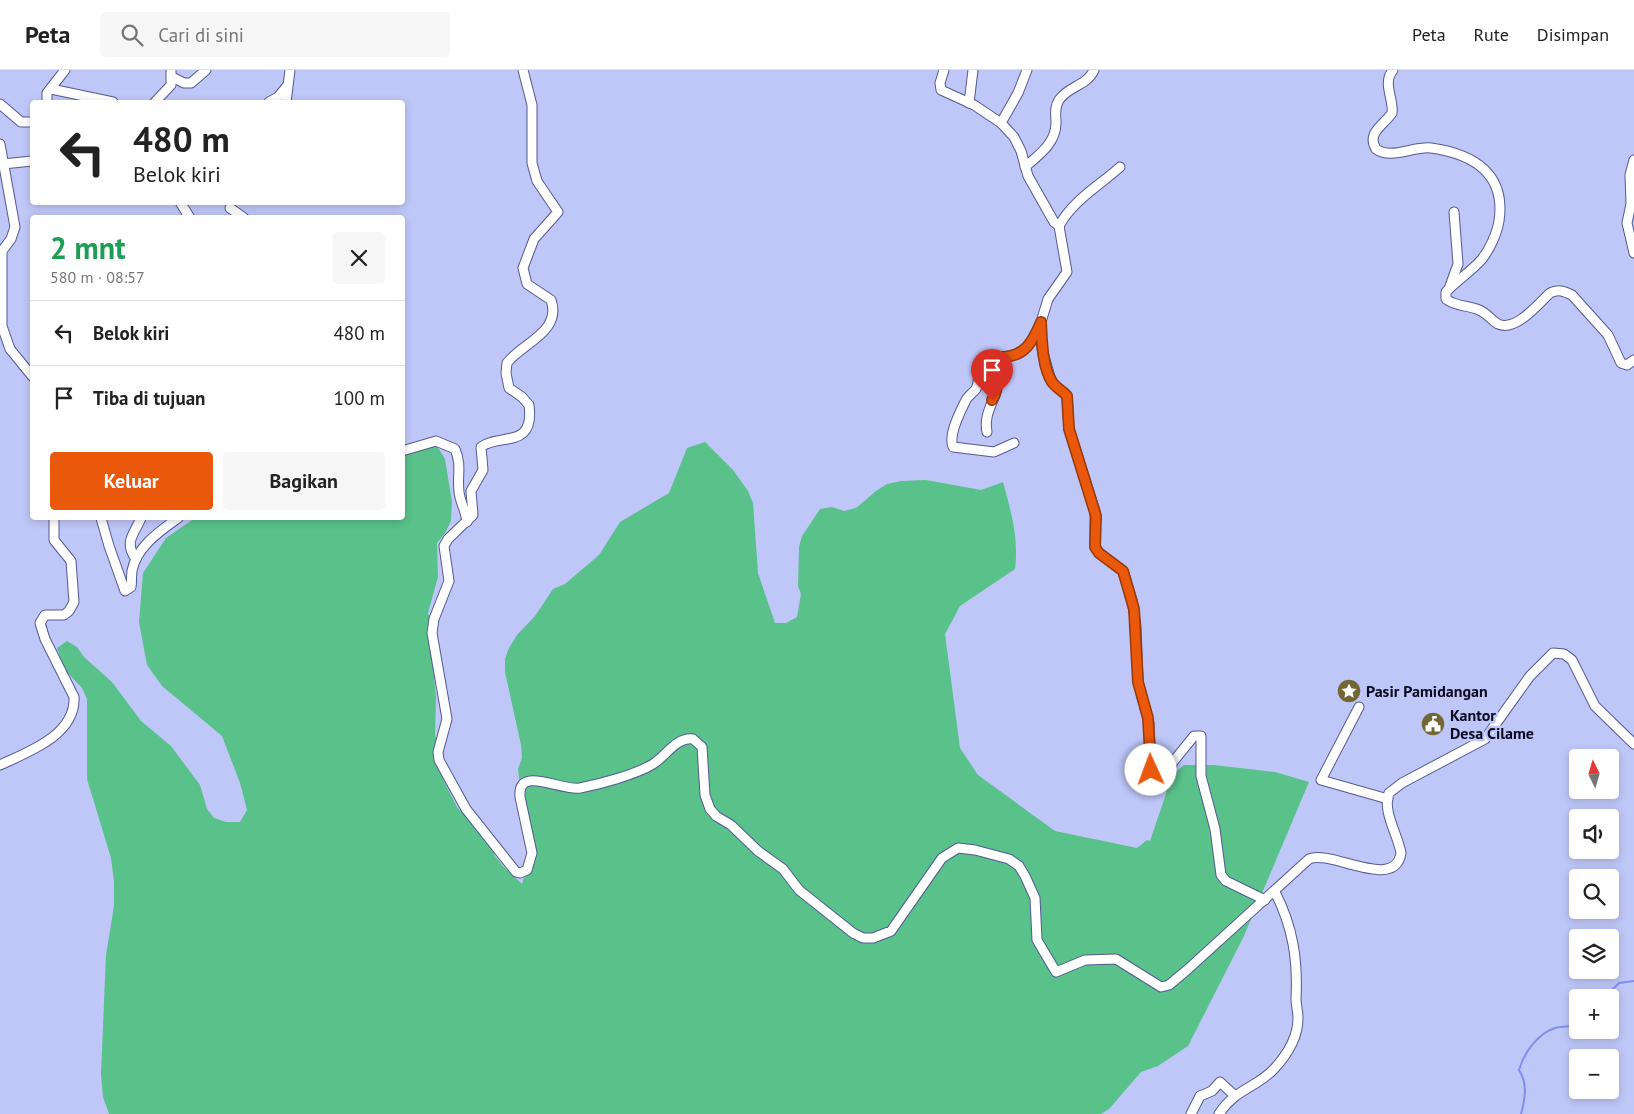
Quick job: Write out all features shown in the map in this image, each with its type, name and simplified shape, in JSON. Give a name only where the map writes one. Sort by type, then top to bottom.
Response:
[{"type":"street","points":[[47,100],[46,96],[65,70]]},
{"type":"street","points":[[157,100],[166,92],[172,74],[184,83],[191,83],[206,70]]},
{"type":"street","points":[[286,100],[290,70]]},
{"type":"street","points":[[523,70],[532,105],[532,163],[537,181],[558,212],[534,239],[527,252],[523,274],[527,284],[552,300],[554,312],[548,326],[542,333],[507,363],[506,373],[509,388],[529,405],[528,424],[512,440],[485,444],[481,447],[483,470],[472,487],[474,511],[467,522],[454,533],[444,546],[449,581],[432,625],[432,639],[447,721],[438,756],[466,809],[516,872],[520,873],[527,870],[532,860],[529,834],[519,793],[524,783],[530,780],[539,780],[566,789],[579,789],[646,768],[682,740],[688,739],[699,742],[702,747],[705,795],[710,809],[716,816],[731,825],[758,851],[783,869],[799,890],[853,933],[863,938],[880,937],[893,929],[942,858],[958,848],[1000,855],[1018,866],[1035,898],[1037,940],[1057,972],[1085,960],[1116,958],[1156,986],[1165,986],[1275,892],[1307,861],[1316,857],[1324,857],[1374,870],[1388,868],[1396,864],[1401,853],[1390,816],[1388,799],[1390,791],[1485,739],[1530,676],[1555,653],[1564,654],[1572,660],[1595,706],[1634,744]]},
{"type":"street","points":[[944,70],[940,83],[941,90],[969,103],[1001,123],[1014,137],[1022,151],[1025,167],[1043,202],[1059,226],[1067,272],[1048,299],[1041,322],[1028,347],[1021,353],[990,358],[980,366],[976,389],[966,401],[951,433],[952,445],[966,450],[994,452],[1014,443]]},
{"type":"street","points":[[969,103],[973,70]]},
{"type":"street","points":[[1001,123],[1018,93],[1027,70]]},
{"type":"street","points":[[1025,167],[1039,155],[1054,137],[1055,106],[1058,101],[1068,91],[1084,83],[1094,70]]},
{"type":"street","points":[[1393,70],[1389,77],[1388,87],[1392,113],[1374,136],[1372,141],[1376,149],[1386,154],[1417,148],[1448,152],[1475,162],[1485,169],[1497,184],[1500,212],[1497,230],[1483,258],[1449,288]]},
{"type":"street","points":[[273,100],[278,97],[287,86]]},
{"type":"street","points":[[51,89],[103,100]]},
{"type":"street","points":[[0,104],[21,122],[30,122]]},
{"type":"street","points":[[0,144],[15,227],[11,239],[1,250],[2,326],[7,343],[30,373]]},
{"type":"street","points":[[1634,160],[1630,176],[1631,204],[1627,223],[1634,252]]},
{"type":"street","points":[[3,164],[30,161]]},
{"type":"street","points":[[1059,226],[1066,214],[1083,197],[1120,167]]},
{"type":"street","points":[[230,208],[240,215]]},
{"type":"street","points":[[1454,212],[1458,264],[1444,296],[1452,304],[1477,309],[1503,326],[1521,319],[1550,293],[1555,291],[1566,292],[1572,295],[1608,335],[1621,363],[1627,365],[1634,360]]},
{"type":"street","points":[[1041,322],[1042,349],[1047,367],[1053,383],[1067,396],[1069,429],[1095,511],[1095,547],[1099,553],[1123,571],[1132,600],[1136,626],[1138,682],[1148,718],[1151,770],[1156,775],[1164,773],[1194,736],[1201,736],[1201,776],[1214,829],[1220,872],[1226,882],[1265,900]]},
{"type":"street","points":[[987,432],[986,419],[995,396],[996,371],[1002,357]]},
{"type":"street","points":[[405,450],[436,441],[456,449],[461,470],[459,492],[466,512],[467,522]]},
{"type":"street","points":[[0,765],[44,743],[66,724],[73,711],[74,698],[45,639],[40,622],[46,614],[64,614],[69,611],[74,602],[71,561],[54,540],[54,520]]},
{"type":"street","points":[[102,520],[125,591],[132,586],[132,572],[136,559],[157,533],[175,520]]},
{"type":"street","points":[[136,559],[131,552],[130,538],[140,520]]},
{"type":"street","points":[[1359,707],[1321,780],[1388,799]]},
{"type":"street","points":[[1219,1114],[1234,1095],[1273,1071],[1287,1054],[1296,1031],[1298,980],[1295,948],[1285,911],[1275,892]]},
{"type":"street","points":[[1190,1114],[1200,1096],[1212,1090],[1221,1082],[1234,1095]]},
{"type":"green space","points":[[705,442],[733,470],[748,491],[753,503],[758,573],[775,623],[786,623],[797,617],[801,594],[798,586],[799,547],[802,536],[820,509],[832,507],[844,511],[856,508],[887,484],[901,481],[926,480],[981,490],[1003,482],[1015,536],[1015,569],[960,606],[945,634],[960,748],[978,775],[1055,831],[1137,848],[1147,840],[1150,841],[1166,794],[1167,780],[1184,765],[1214,765],[1275,772],[1309,782],[1243,938],[1188,1046],[1158,1066],[1141,1072],[1109,1109],[1101,1114],[109,1114],[103,1097],[101,1074],[106,955],[114,906],[114,882],[111,858],[87,779],[87,699],[82,688],[65,670],[57,648],[67,641],[77,647],[84,657],[112,682],[141,721],[171,746],[200,785],[207,809],[214,818],[226,822],[240,822],[247,810],[240,783],[222,736],[162,686],[147,665],[139,622],[143,573],[166,538],[192,520],[405,520],[405,450],[426,444],[437,446],[445,459],[452,502],[451,521],[437,543],[438,577],[428,613],[432,625],[430,635],[436,697],[435,735],[439,747],[443,779],[457,807],[490,844],[495,856],[504,867],[522,884],[526,871],[527,846],[518,769],[522,758],[521,745],[505,672],[505,659],[509,648],[517,635],[535,616],[553,589],[565,584],[599,555],[620,522],[669,493],[687,448]]},
{"type":"waterway","points":[[1613,989],[1619,983],[1634,981]]},
{"type":"waterway","points":[[1521,1114],[1525,1086],[1519,1070],[1524,1057],[1542,1035],[1558,1027],[1569,1026]]},
{"type":"place","name":"Pasir Pamidangan","points":[[1349,691]]},
{"type":"place","name":"Kantor Desa Cilame","points":[[1433,724]]},
{"type":"route","points":[[992,400],[995,396],[996,371],[1002,357],[1021,353],[1028,347],[1041,322],[1042,349],[1047,367],[1053,383],[1067,396],[1069,429],[1097,519],[1094,538],[1095,547],[1099,553],[1123,571],[1132,600],[1136,626],[1138,682],[1148,718],[1151,770]]}]
